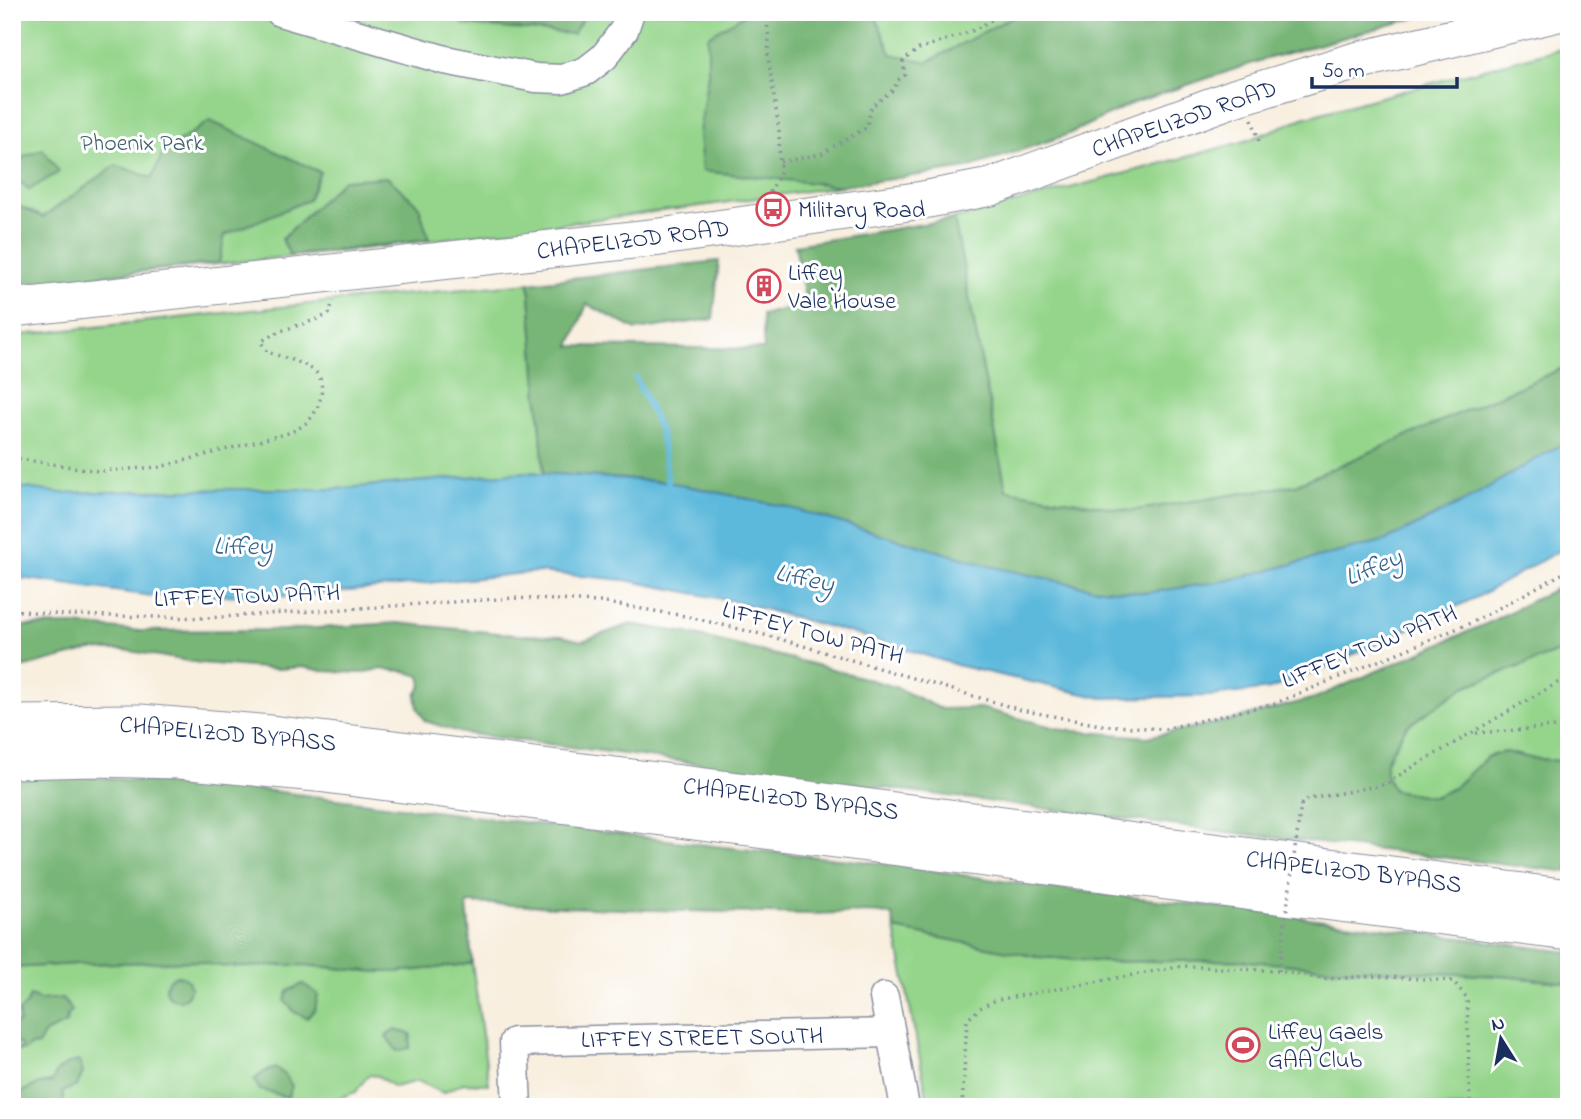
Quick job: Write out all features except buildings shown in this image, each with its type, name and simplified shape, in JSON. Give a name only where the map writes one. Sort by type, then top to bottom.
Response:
[{"type":"main road","name":"CHAPELIZOD ROAD","points":[[12,308],[330,274],[802,218],[923,200],[991,187],[1234,98],[1356,61],[1562,12]]},
{"type":"main road","name":"CHAPELIZOD BYPASS","points":[[12,724],[140,723],[271,734],[1569,898]]},
{"type":"main road","name":"CHAPELIZOD BYPASS","points":[[12,760],[179,760],[317,773],[1569,932]]},
{"type":"street","points":[[280,12],[445,60],[536,78],[562,79],[586,71],[604,57],[624,30],[630,12]]},
{"type":"street","points":[[884,998],[905,1107]]},
{"type":"street","name":"LIFFEY STREET SOUTH","points":[[517,1107],[513,1042],[890,1033]]},
{"type":"path","points":[[765,12],[769,39],[768,57],[779,130],[780,162],[779,174],[767,196]]},
{"type":"path","points":[[780,162],[821,154],[864,129],[869,122],[871,107],[894,89],[898,80],[905,75],[902,61],[919,50],[972,31],[1006,12]]},
{"type":"path","points":[[1251,114],[1259,141]]},
{"type":"path","points":[[12,458],[99,471],[160,467],[292,432],[314,414],[320,398],[321,378],[316,371],[303,364],[267,352],[261,342],[280,331],[312,323],[329,314],[333,303],[330,274]]},
{"type":"path","name":"LIFFEY TOW PATH","points":[[12,610],[64,615],[207,618],[514,598],[600,602],[685,616],[773,637],[1021,710],[1100,725],[1165,729],[1276,703],[1473,622],[1569,570]]},
{"type":"path","points":[[1279,971],[1301,805],[1305,800],[1387,784],[1569,676]]},
{"type":"path","points":[[1474,733],[1569,726]]},
{"type":"path","points":[[962,1107],[967,1020],[980,1008],[996,1000],[1183,966],[1279,971],[1323,979],[1377,976],[1453,981],[1467,998],[1470,1107]]},
{"type":"green space","name":"Phoenix Park","points":[[12,12],[1436,12],[1262,60],[1133,103],[1066,135],[967,168],[708,205],[355,250],[12,285]]},
{"type":"green space","points":[[452,12],[587,12],[573,34],[465,25]]},
{"type":"green space","points":[[749,12],[874,12],[891,54],[928,62],[1021,12],[1436,12],[1262,60],[1133,103],[1066,135],[967,168],[842,186],[702,171],[699,133],[708,73],[708,36]]},
{"type":"green space","points":[[1569,46],[1569,373],[1560,369],[1295,485],[1130,511],[1006,490],[954,219],[1246,141],[1303,118]]},
{"type":"green space","points":[[210,121],[320,172],[308,200],[225,235],[219,263],[12,285],[12,203],[43,217],[116,165],[152,178],[163,152]]},
{"type":"green space","points":[[43,149],[59,172],[29,190],[12,175],[12,162]]},
{"type":"green space","points":[[387,177],[419,206],[429,240],[290,256],[282,239],[343,180]]},
{"type":"green space","points":[[954,219],[1006,490],[1130,511],[1295,485],[1561,369],[1569,373],[1569,440],[1463,502],[1387,540],[1231,580],[1147,593],[1091,588],[993,567],[787,507],[668,482],[544,473],[529,283],[719,261],[713,319],[636,330],[587,304],[570,346],[764,349],[762,315],[806,303],[795,245]]},
{"type":"green space","points":[[529,283],[544,473],[525,472],[334,489],[60,493],[12,486],[12,336]]},
{"type":"green space","points":[[1569,582],[1569,648],[1464,687],[1406,727],[1386,761],[1386,774],[1393,790],[1434,797],[1454,788],[1487,757],[1505,752],[1569,762],[1569,872],[1226,832],[462,733],[425,721],[418,708],[416,695],[422,685],[420,676],[404,671],[380,669],[361,673],[302,667],[278,669],[200,663],[124,650],[91,650],[25,667],[12,667],[12,626],[76,625],[140,631],[285,630],[397,623],[518,635],[562,636],[582,641],[631,624],[687,633],[832,669],[895,687],[941,709],[980,708],[1064,730],[1147,737],[1236,719],[1315,698],[1488,623]]},
{"type":"green space","points":[[1569,648],[1569,762],[1505,752],[1487,757],[1454,788],[1434,797],[1393,790],[1386,774],[1386,761],[1405,727],[1464,687]]},
{"type":"green space","points":[[62,775],[264,790],[723,847],[897,865],[1028,885],[1569,952],[1569,983],[1502,976],[1329,968],[1238,960],[1108,962],[1038,957],[895,929],[892,916],[877,913],[727,912],[467,903],[472,963],[452,966],[379,972],[306,965],[222,966],[198,961],[12,968],[12,779]]},
{"type":"green space","name":"Liffey Gaels GAA Club","points":[[895,929],[1038,957],[1108,962],[1238,960],[1330,968],[1502,976],[1569,983],[1569,1107],[929,1107]]},
{"type":"green space","points":[[198,961],[222,966],[306,965],[379,972],[472,963],[489,1084],[463,1083],[443,1093],[418,1081],[394,1087],[378,1076],[368,1075],[356,1092],[339,1098],[288,1107],[201,1107],[195,1101],[186,1107],[12,1107],[12,968]]},
{"type":"green space","points":[[178,976],[187,979],[190,988],[187,997],[178,1000],[169,997],[166,988],[169,979]]},
{"type":"green space","points":[[303,984],[318,994],[315,1010],[307,1018],[294,1012],[285,1001],[288,991]]},
{"type":"green space","points":[[30,996],[40,1000],[62,998],[72,1011],[67,1016],[66,1023],[45,1033],[38,1045],[18,1051],[22,1045],[16,1043],[12,1027],[19,1022],[19,1011]]},
{"type":"green space","points":[[395,1030],[411,1034],[410,1048],[397,1051],[386,1036]]},
{"type":"green space","points":[[79,1061],[83,1072],[77,1086],[62,1092],[62,1105],[16,1107],[12,1101],[30,1088],[52,1082],[62,1067]]},
{"type":"green space","points":[[276,1068],[286,1076],[292,1086],[288,1097],[260,1090],[254,1080],[264,1072]]},
{"type":"water","name":"Liffey","points":[[1569,440],[1569,545],[1479,596],[1320,670],[1270,689],[1211,696],[1102,698],[960,666],[738,602],[625,580],[537,572],[290,597],[152,596],[12,577],[12,486],[60,493],[334,489],[525,472],[668,482],[787,507],[993,567],[1091,588],[1147,593],[1231,580],[1387,540],[1463,502]]},
{"type":"waterway","points":[[636,378],[660,431],[668,482]]},
{"type":"place","name":"Military Road","points":[[773,209]]},
{"type":"place","name":"Liffey Vale House","points":[[764,286]]},
{"type":"place","name":"Liffey Gaels GAA Club","points":[[1243,1045]]}]
